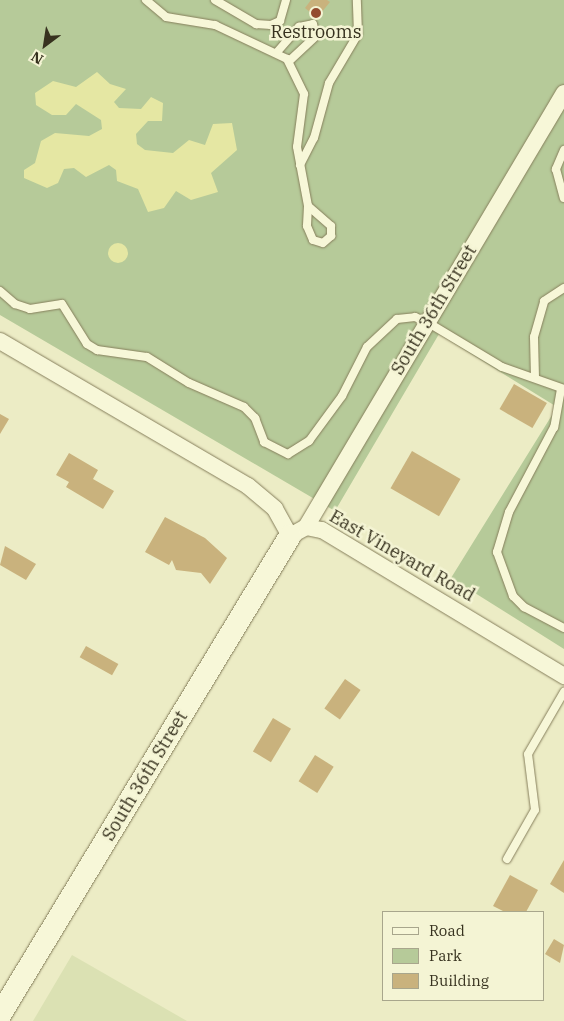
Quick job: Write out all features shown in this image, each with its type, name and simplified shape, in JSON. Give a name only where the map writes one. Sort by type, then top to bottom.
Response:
[{"type":"street","name":"South 36th Street","points":[[0,1015],[428,322],[564,93]]},
{"type":"street","points":[[0,341],[248,486],[298,532]]},
{"type":"street","name":"East Vineyard Road","points":[[298,532],[329,534],[564,676]]},
{"type":"lane","points":[[146,0],[166,17],[214,25],[278,51],[288,61],[304,94],[297,147],[299,172],[308,206],[310,236],[323,243],[331,236],[331,226],[308,206]]},
{"type":"lane","points":[[215,0],[256,24],[271,25],[280,21],[286,0]]},
{"type":"lane","points":[[299,172],[314,138],[328,83],[358,34],[357,0]]},
{"type":"lane","points":[[278,51],[299,28],[313,24],[316,36],[288,61]]},
{"type":"lane","points":[[564,150],[556,169],[564,198]]},
{"type":"lane","points":[[535,378],[534,337],[544,301],[564,288]]},
{"type":"lane","points":[[0,290],[15,304],[30,309],[62,304],[87,344],[97,350],[147,357],[189,383],[244,407],[255,418],[264,442],[288,454],[309,441],[342,396],[367,347],[384,328],[397,319],[415,317],[428,322],[502,368],[562,389],[562,401],[554,427],[509,512],[497,552],[513,596],[564,628]]},
{"type":"lane","points":[[507,859],[535,810],[528,754],[564,692]]},
{"type":"shaded area","points":[[72,955],[187,1021],[33,1021]]},
{"type":"green space","points":[[0,0],[564,0],[564,649],[451,578],[557,407],[439,334],[335,511],[0,315]]},
{"type":"sand","points":[[97,72],[110,84],[126,89],[114,102],[119,108],[141,109],[151,97],[163,103],[162,121],[148,121],[136,134],[137,144],[145,150],[173,153],[189,140],[205,145],[213,124],[232,123],[237,150],[211,173],[218,192],[191,200],[176,191],[164,208],[148,212],[138,189],[117,181],[116,170],[109,165],[86,177],[74,168],[64,169],[58,183],[47,188],[24,178],[24,170],[35,163],[41,141],[55,133],[89,136],[102,129],[101,120],[76,104],[66,115],[52,115],[36,105],[35,93],[53,81],[76,87]]},
{"type":"sand","points":[[114,243],[122,243],[128,249],[128,257],[122,263],[114,263],[108,257],[108,249]]},
{"type":"building","name":"Restrooms","points":[[311,0],[327,0],[330,2],[317,18],[305,8]]},
{"type":"building","points":[[514,384],[547,403],[532,428],[500,409]]},
{"type":"building","points":[[0,414],[9,419],[0,434]]},
{"type":"building","points":[[412,451],[460,479],[439,516],[390,488]]},
{"type":"building","points":[[69,453],[98,470],[93,479],[114,491],[103,509],[66,487],[69,482],[56,475]]},
{"type":"building","points":[[165,517],[205,538],[227,558],[210,584],[201,573],[176,570],[172,560],[169,565],[145,552]]},
{"type":"building","points":[[5,546],[36,564],[26,580],[0,565]]},
{"type":"building","points":[[86,646],[118,664],[112,675],[80,657]]},
{"type":"building","points":[[345,679],[361,690],[340,719],[324,708]]},
{"type":"building","points":[[273,718],[291,729],[271,762],[253,751]]},
{"type":"building","points":[[315,755],[334,767],[317,793],[299,781]]},
{"type":"building","points":[[564,860],[564,893],[550,884]]},
{"type":"building","points":[[510,875],[538,890],[527,911],[503,911],[493,906]]},
{"type":"building","points":[[554,939],[564,945],[560,963],[545,954]]},
{"type":"place","name":"Restrooms","points":[[316,13]]}]
